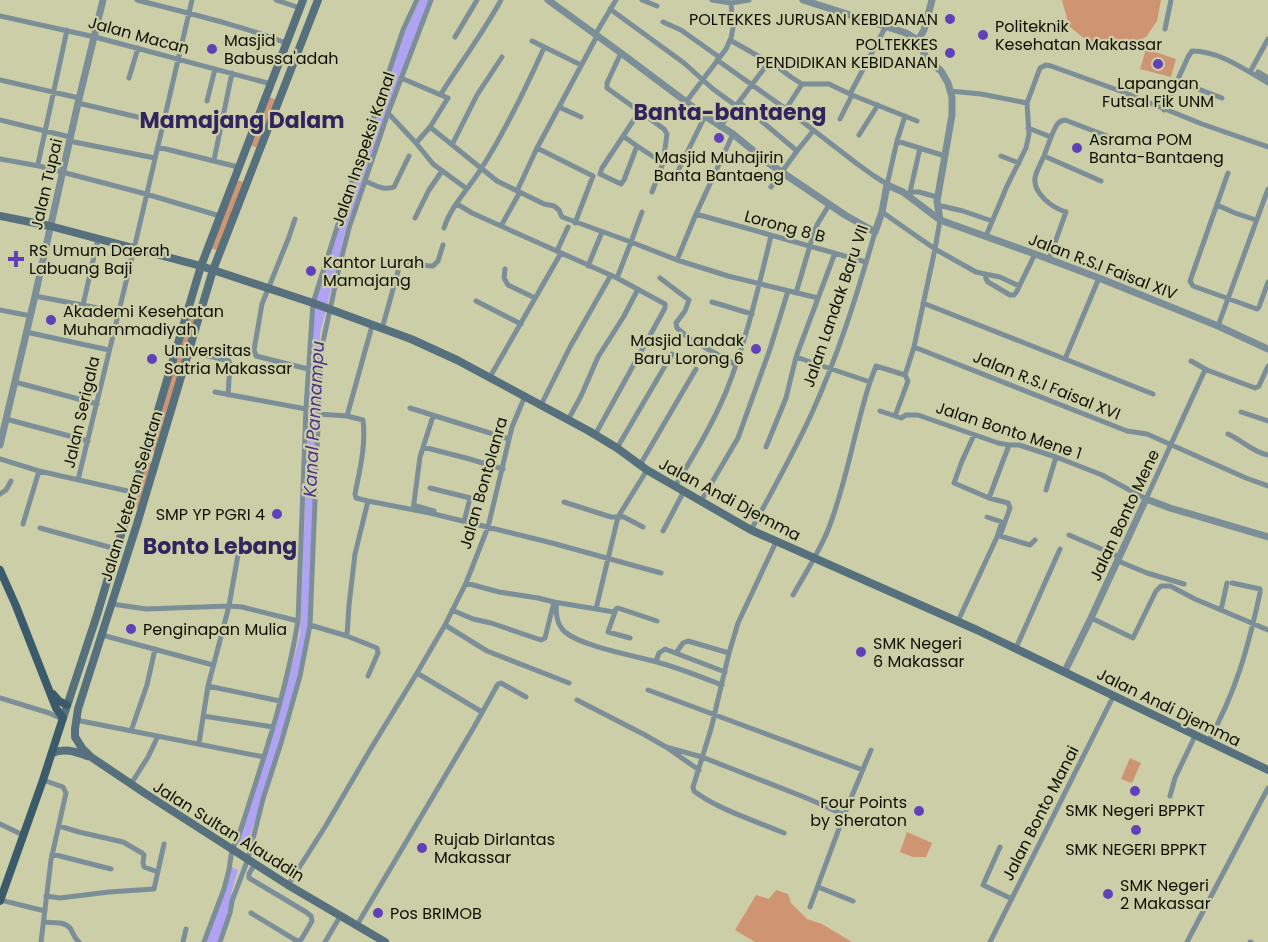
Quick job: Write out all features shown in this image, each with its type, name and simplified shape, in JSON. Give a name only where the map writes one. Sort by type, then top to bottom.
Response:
[{"type":"main road","name":"Jalan Veteran Selatan","points":[[75,725],[213,270],[318,0]]},
{"type":"main road","name":"Jalan Veteran Selatan","points":[[63,719],[201,266],[301,4]]},
{"type":"main road","points":[[294,22],[308,27]]},
{"type":"main road","points":[[246,147],[258,153]]},
{"type":"main road","points":[[0,216],[50,226],[213,270]]},
{"type":"main road","name":"Jalan Andi Djemma","points":[[213,270],[328,308],[432,348],[595,435],[675,486],[751,530],[958,621],[1268,770]]},
{"type":"main road","points":[[143,457],[156,460]]},
{"type":"main road","points":[[0,570],[58,713],[63,719],[0,900]]},
{"type":"main road","points":[[47,685],[59,701],[78,709]]},
{"type":"main road","name":"Jalan Sultan Alauddin","points":[[75,725],[75,737],[91,757],[288,885],[385,942]]},
{"type":"main road","points":[[52,753],[67,750],[91,757]]},
{"type":"street","name":"Jalan Tupai","points":[[0,445],[78,100],[103,0]]},
{"type":"street","points":[[137,0],[257,32],[286,43]]},
{"type":"street","name":"Jalan Serigala","points":[[78,480],[192,0]]},
{"type":"street","points":[[276,0],[301,4]]},
{"type":"street","points":[[204,942],[218,909],[227,879],[232,849],[238,838],[291,664],[298,621],[308,369],[314,304],[346,196],[403,30],[417,0]]},
{"type":"street","name":"Jalan Inspeksi Kanal","points":[[220,942],[232,901],[251,861],[263,799],[300,676],[310,625],[321,351],[328,308],[349,228],[388,113],[431,0]]},
{"type":"street","points":[[455,37],[477,0]]},
{"type":"street","points":[[441,94],[484,30],[501,0]]},
{"type":"street","points":[[548,0],[767,162],[844,215],[875,232]]},
{"type":"street","points":[[501,226],[537,148],[616,0]]},
{"type":"street","points":[[642,0],[657,6]]},
{"type":"street","points":[[712,0],[734,2],[750,0]]},
{"type":"street","points":[[803,0],[886,26],[918,40],[926,58],[941,72],[951,91],[952,114],[937,201],[940,220],[914,347],[905,375],[908,381],[895,416]]},
{"type":"street","points":[[918,40],[924,30],[932,0]]},
{"type":"street","points":[[1166,29],[1171,0]]},
{"type":"street","points":[[686,102],[730,40],[734,2]]},
{"type":"street","points":[[610,9],[797,151]]},
{"type":"street","name":"Jalan Macan","points":[[0,16],[95,37],[271,84]]},
{"type":"street","points":[[663,22],[687,33],[752,85],[887,184],[905,116]]},
{"type":"street","points":[[840,119],[886,26]]},
{"type":"street","points":[[39,166],[44,131],[67,30]]},
{"type":"street","points":[[1250,72],[1268,39]]},
{"type":"street","points":[[730,40],[802,84],[829,84],[917,121]]},
{"type":"street","points":[[532,41],[543,49],[556,52],[581,65]]},
{"type":"street","points":[[129,78],[138,48]]},
{"type":"street","points":[[444,228],[450,215],[481,169],[526,86],[543,49]]},
{"type":"street","points":[[1164,110],[1192,51],[1219,56],[1268,83]]},
{"type":"street","points":[[621,53],[606,86],[667,132],[668,136],[663,163],[652,192]]},
{"type":"street","points":[[452,145],[477,95],[502,57]]},
{"type":"street","points":[[720,127],[769,62]]},
{"type":"street","points":[[986,236],[1028,140],[1027,103],[1040,68],[1046,65],[1268,147]]},
{"type":"street","points":[[207,101],[215,69]]},
{"type":"street","points":[[1258,72],[1268,78]]},
{"type":"street","points":[[214,160],[232,74]]},
{"type":"street","points":[[401,78],[447,97],[430,127],[416,143]]},
{"type":"street","points":[[0,80],[53,92],[163,123]]},
{"type":"street","points":[[1177,81],[1222,98]]},
{"type":"street","points":[[786,109],[802,84]]},
{"type":"street","points":[[951,91],[1027,103]]},
{"type":"street","points":[[859,135],[878,105]]},
{"type":"street","points":[[559,107],[580,117]]},
{"type":"street","points":[[638,146],[621,184],[600,174],[639,112]]},
{"type":"street","points":[[388,113],[433,164],[467,189]]},
{"type":"street","points":[[677,173],[705,116]]},
{"type":"street","points":[[0,120],[155,158]]},
{"type":"street","points":[[1048,259],[1066,212],[1047,201],[1035,184],[1036,174],[1057,123],[1065,120],[1107,136]]},
{"type":"street","points":[[430,127],[497,181],[544,204],[554,206],[559,210],[562,218],[677,260],[818,298]]},
{"type":"street","points":[[1028,128],[1051,137]]},
{"type":"street","points":[[771,187],[813,131]]},
{"type":"street","points":[[677,260],[733,135]]},
{"type":"street","points":[[623,136],[663,163]]},
{"type":"street","points":[[897,141],[945,156]]},
{"type":"street","points":[[158,147],[238,167]]},
{"type":"street","points":[[537,148],[593,176],[575,223]]},
{"type":"street","points":[[920,148],[907,192],[919,192],[992,221]]},
{"type":"street","points":[[365,181],[384,189],[394,187],[408,156]]},
{"type":"street","points":[[1001,156],[1019,163]]},
{"type":"street","points":[[1044,156],[1101,181]]},
{"type":"street","points":[[0,159],[39,166],[219,216]]},
{"type":"street","points":[[416,218],[429,190],[442,171]]},
{"type":"street","points":[[1228,173],[1191,281],[1193,286],[1256,309],[1258,309],[1268,282]]},
{"type":"street","name":"Jalan R.S.I Faisal XIV","points":[[887,184],[907,192],[940,220],[1099,278],[1218,326],[1268,349]]},
{"type":"street","name":"Jalan Landak Baru VII","points":[[751,530],[797,445],[831,368],[882,212],[887,184]]},
{"type":"street","points":[[1218,326],[1268,189]]},
{"type":"street","points":[[457,204],[472,213],[614,277],[664,303],[665,308],[595,435]]},
{"type":"street","points":[[796,293],[818,223],[829,205]]},
{"type":"street","points":[[1217,205],[1256,220]]},
{"type":"street","points":[[541,405],[570,347],[614,277],[642,212]]},
{"type":"street","points":[[882,212],[935,249],[976,272],[1003,278],[1019,286]]},
{"type":"street","name":"Lorong 8 B","points":[[696,214],[866,262]]},
{"type":"street","points":[[295,219],[262,304],[254,350],[255,355],[308,369]]},
{"type":"street","points":[[490,378],[559,252],[568,227]]},
{"type":"street","points":[[588,266],[602,232]]},
{"type":"street","points":[[675,486],[707,432],[725,394],[752,314],[771,236]]},
{"type":"street","points":[[83,305],[98,239]]},
{"type":"street","points":[[382,329],[400,264],[409,261],[424,266],[433,266],[438,261],[442,245]]},
{"type":"street","points":[[766,447],[786,398],[796,357],[835,253]]},
{"type":"street","points":[[985,274],[988,282],[1014,295],[1035,254]]},
{"type":"street","points":[[506,269],[504,278],[508,285],[535,298]]},
{"type":"street","points":[[660,278],[689,300],[685,311],[676,323],[677,328],[690,339],[736,365]]},
{"type":"street","points":[[1065,359],[1099,278]]},
{"type":"street","points":[[568,420],[598,357],[638,289]]},
{"type":"street","points":[[701,501],[738,438],[770,350],[788,291]]},
{"type":"street","points":[[35,296],[119,312]]},
{"type":"street","points":[[476,301],[521,324]]},
{"type":"street","points":[[712,302],[752,314]]},
{"type":"street","points":[[923,303],[1153,394]]},
{"type":"street","points":[[0,310],[31,316]]},
{"type":"street","points":[[347,416],[372,326]]},
{"type":"street","points":[[27,332],[109,350]]},
{"type":"street","name":"Jalan R.S.I Faisal XVI","points":[[914,347],[1127,431],[1143,432],[1268,486]]},
{"type":"street","points":[[189,351],[229,361],[228,395]]},
{"type":"street","points":[[617,448],[672,354]]},
{"type":"street","points":[[796,357],[870,382]]},
{"type":"street","points":[[1191,361],[1207,370],[1255,388],[1259,386],[1268,366]]},
{"type":"street","points":[[793,595],[827,531],[849,464],[863,403],[876,366],[905,375]]},
{"type":"street","points":[[596,609],[618,517],[696,369]]},
{"type":"street","name":"Jalan Bonto Mene","points":[[1065,671],[1204,372],[1207,370]]},
{"type":"street","points":[[15,382],[97,404]]},
{"type":"street","points":[[215,392],[306,409]]},
{"type":"street","name":"Jalan Bontolanra","points":[[288,885],[417,673],[466,583],[488,526],[512,427],[525,396]]},
{"type":"street","points":[[410,408],[509,439]]},
{"type":"street","name":"Jalan Bonto Mene 1","points":[[880,411],[901,418],[911,414],[918,415],[998,443],[1019,445],[1056,457],[1113,480],[1146,499]]},
{"type":"street","points":[[1241,412],[1268,421]]},
{"type":"street","points":[[318,414],[361,418],[364,421],[362,465],[356,498],[465,518],[488,526]]},
{"type":"street","points":[[414,508],[419,461],[433,416]]},
{"type":"street","points":[[6,419],[88,441]]},
{"type":"street","points":[[1228,434],[1238,438],[1257,452],[1268,455]]},
{"type":"street","points":[[958,621],[1010,512],[1008,503],[989,498],[954,483],[974,435]]},
{"type":"street","points":[[989,498],[1009,445]]},
{"type":"street","points":[[423,447],[503,469]]},
{"type":"street","points":[[1046,490],[1056,457]]},
{"type":"street","points":[[0,459],[39,471],[132,492]]},
{"type":"street","points":[[23,524],[39,471]]},
{"type":"street","points":[[0,494],[6,490],[11,481]]},
{"type":"street","points":[[430,488],[470,498],[465,518]]},
{"type":"street","points":[[663,531],[684,491]]},
{"type":"street","points":[[1146,499],[1268,537]]},
{"type":"street","points":[[347,636],[355,554],[368,501]]},
{"type":"street","points":[[564,502],[613,518],[627,518],[643,527]]},
{"type":"street","points":[[414,508],[661,573]]},
{"type":"street","points":[[987,517],[1002,522],[999,536]]},
{"type":"street","points":[[40,528],[116,549]]},
{"type":"street","points":[[1069,535],[1147,573],[1184,584]]},
{"type":"street","points":[[999,536],[1030,545],[1035,540]]},
{"type":"street","points":[[776,542],[738,623],[715,714],[693,787],[698,794],[728,810],[784,833]]},
{"type":"street","points":[[199,743],[208,686],[229,606],[239,549]]},
{"type":"street","points":[[1016,648],[1060,549]]},
{"type":"street","points":[[466,583],[499,592],[614,612]]},
{"type":"street","points":[[1208,742],[1232,695],[1241,670],[1260,589],[1230,583],[1221,610]]},
{"type":"street","points":[[1091,618],[1133,638],[1158,587],[1163,585],[1170,586],[1268,630]]},
{"type":"street","points":[[452,610],[473,619],[500,625],[541,640],[545,638],[556,602]]},
{"type":"street","points":[[556,602],[558,623],[570,636],[656,661],[722,686]]},
{"type":"street","points":[[112,604],[146,609],[242,607],[298,621]]},
{"type":"street","points":[[630,638],[609,632],[616,609],[657,621]]},
{"type":"street","points":[[310,625],[375,646],[378,653],[368,676]]},
{"type":"street","points":[[444,625],[487,651],[569,683]]},
{"type":"street","points":[[102,635],[213,665]]},
{"type":"street","points":[[676,653],[682,643],[688,641],[729,653]]},
{"type":"street","points":[[131,731],[147,685],[155,649]]},
{"type":"street","points":[[656,661],[661,650],[665,649],[725,672]]},
{"type":"street","points":[[417,673],[482,712]]},
{"type":"street","points":[[357,925],[498,684],[505,684],[526,697]]},
{"type":"street","points":[[208,686],[280,701]]},
{"type":"street","points":[[648,690],[863,770]]},
{"type":"street","name":"Jalan Bonto Manai","points":[[990,942],[1114,695]]},
{"type":"street","points":[[0,698],[63,719]]},
{"type":"street","points":[[577,700],[666,747],[699,770]]},
{"type":"street","points":[[203,716],[273,727]]},
{"type":"street","points":[[75,725],[131,731],[264,756]]},
{"type":"street","points":[[131,784],[158,736]]},
{"type":"street","points":[[1170,796],[1175,778],[1195,736]]},
{"type":"street","points":[[666,747],[702,757],[844,815]]},
{"type":"street","points":[[810,906],[871,750]]},
{"type":"street","points":[[41,942],[52,854],[66,791],[63,787],[43,780]]},
{"type":"street","points":[[1187,942],[1268,788]]},
{"type":"street","points":[[0,824],[23,836]]},
{"type":"street","points":[[59,826],[123,842],[144,855],[144,867],[158,872]]},
{"type":"street","points":[[46,896],[60,898],[99,892],[154,889],[164,844]]},
{"type":"street","points":[[1000,847],[982,885],[1012,899]]},
{"type":"street","points":[[52,854],[111,869]]},
{"type":"street","points":[[251,861],[249,878],[306,912],[311,916],[312,921],[301,940],[297,941],[251,913]]},
{"type":"street","points":[[818,887],[853,902]]},
{"type":"street","points":[[0,900],[45,911]]},
{"type":"street","points":[[218,909],[228,914]]},
{"type":"street","points":[[325,942],[340,915]]},
{"type":"street","points":[[44,922],[63,923],[68,926],[79,942]]},
{"type":"street","points":[[183,942],[186,929]]},
{"type":"shaded area","points":[[1062,0],[1161,0],[1157,21],[1146,37],[1128,45],[1105,47],[1087,41],[1069,26]]},
{"type":"shaded area","name":"Lapangan Futsal Fik UNM","points":[[1146,49],[1176,59],[1171,77],[1140,69]]},
{"type":"shaded area","points":[[266,96],[279,101],[260,149],[247,144]]},
{"type":"shaded area","points":[[234,179],[246,183],[220,251],[207,247]]},
{"type":"shaded area","points":[[186,316],[198,319],[158,453],[146,449]]},
{"type":"shaded area","points":[[142,461],[155,464],[141,509],[129,505]]},
{"type":"shaded area","points":[[1130,758],[1141,763],[1132,783],[1121,779]]},
{"type":"shaded area","points":[[907,832],[932,843],[926,857],[913,857],[900,852]]},
{"type":"shaded area","points":[[776,890],[788,894],[791,903],[807,919],[822,924],[852,942],[755,942],[735,930],[756,895],[769,899]]},
{"type":"water","points":[[420,0],[429,0],[346,228],[320,334],[308,627],[295,690],[246,849],[238,844],[300,635],[311,349],[316,300],[404,34]]},
{"type":"water","points":[[232,867],[238,870],[226,911],[219,907]]},
{"type":"water","points":[[216,912],[224,917],[218,942],[206,942]]},
{"type":"waterway","name":"Kanal Pannampu","points":[[213,942],[227,896]]},
{"type":"place","name":"POLTEKKES JURUSAN KEBIDANAN","points":[[950,19]]},
{"type":"place","name":"Politeknik Kesehatan Makassar","points":[[983,35]]},
{"type":"place","name":"Masjid Babussa'adah","points":[[212,49]]},
{"type":"place","name":"POLTEKKES PENDIDIKAN KEBIDANAN","points":[[950,53]]},
{"type":"place","name":"Lapangan Futsal Fik UNM","points":[[1158,64]]},
{"type":"place","name":"Masjid Muhajirin Banta Bantaeng","points":[[719,138]]},
{"type":"place","name":"Asrama POM Banta-Bantaeng","points":[[1077,148]]},
{"type":"place","name":"RS Umum Daerah Labuang Baji","points":[[16,259]]},
{"type":"place","name":"Kantor Lurah Mamajang","points":[[311,271]]},
{"type":"place","name":"Akademi Kesehatan Muhammadiyah","points":[[51,320]]},
{"type":"place","name":"Masjid Landak Baru Lorong 6","points":[[756,349]]},
{"type":"place","name":"Universitas Satria Makassar","points":[[152,359]]},
{"type":"place","name":"SMP YP PGRI 4","points":[[277,514]]},
{"type":"place","name":"Penginapan Mulia","points":[[131,629]]},
{"type":"place","name":"SMK Negeri 6 Makassar","points":[[861,652]]},
{"type":"place","name":"SMK Negeri BPPKT","points":[[1135,791]]},
{"type":"place","name":"Four Points by Sheraton","points":[[919,811]]},
{"type":"place","name":"SMK NEGERI BPPKT","points":[[1136,830]]},
{"type":"place","name":"Rujab Dirlantas Makassar","points":[[422,848]]},
{"type":"place","name":"SMK Negeri 2 Makassar","points":[[1108,894]]},
{"type":"place","name":"Pos BRIMOB","points":[[378,913]]},
{"type":"district","name":"Banta-bantaeng","points":[[730,112]]},
{"type":"district","name":"Mamajang Dalam","points":[[242,120]]},
{"type":"district","name":"Bonto Lebang","points":[[220,546]]}]
